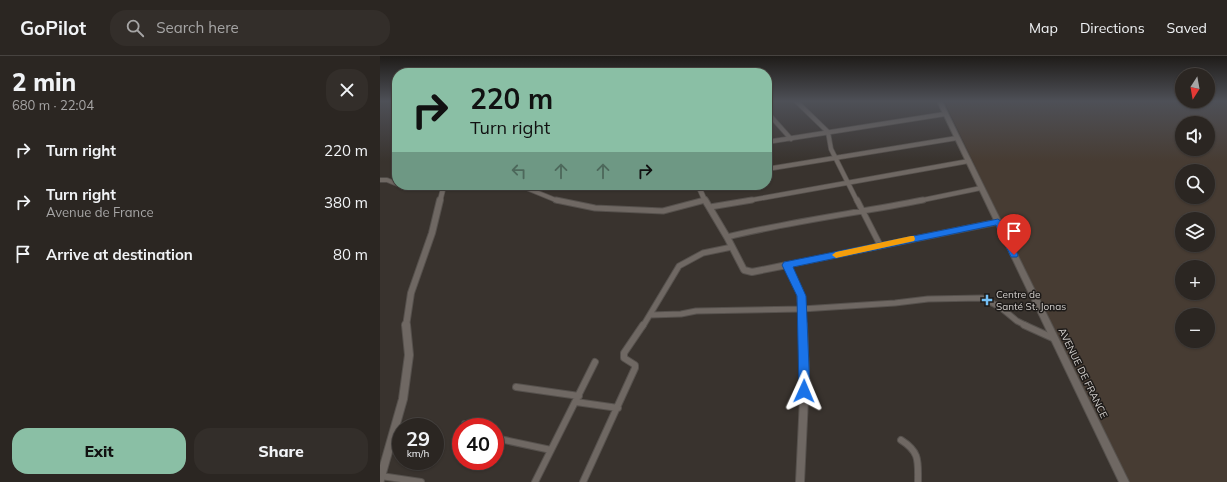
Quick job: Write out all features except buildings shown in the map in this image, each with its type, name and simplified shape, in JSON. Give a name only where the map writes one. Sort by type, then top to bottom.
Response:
[{"type":"main road","name":"AVENUE DE FRANCE","points":[[948,121],[1124,482]]},
{"type":"street","points":[[775,121],[791,139]]},
{"type":"street","points":[[817,121],[828,132],[831,148],[835,157],[880,245]]},
{"type":"street","points":[[772,141],[900,121]]},
{"type":"street","points":[[772,168],[957,138]]},
{"type":"street","points":[[710,207],[969,161]]},
{"type":"street","points":[[380,180],[392,182]]},
{"type":"street","points":[[727,237],[768,227],[863,212],[982,188]]},
{"type":"street","points":[[422,482],[380,478],[403,399],[409,355],[406,323],[411,293],[432,233],[443,190]]},
{"type":"street","points":[[531,190],[560,202],[593,208],[660,211],[682,207],[704,200]]},
{"type":"street","points":[[700,190],[704,200],[710,207],[742,266],[748,272],[998,222]]},
{"type":"street","points":[[583,482],[636,366],[624,358],[624,353],[650,315],[672,276],[679,266],[703,253],[732,247]]},
{"type":"street","points":[[787,265],[800,292],[802,309],[805,378],[800,482]]},
{"type":"street","points":[[650,315],[681,314],[704,311],[802,309],[895,303],[928,299],[982,298],[1000,307],[1017,321],[1055,339]]},
{"type":"street","points":[[535,482],[595,362]]},
{"type":"street","points":[[516,388],[618,408]]},
{"type":"street","points":[[504,440],[551,450]]},
{"type":"street","points":[[901,440],[914,449],[918,456],[918,482]]},
{"type":"shaded area","points":[[954,121],[1175,121],[1175,156],[1215,156],[1215,121],[1227,121],[1227,482],[1129,482],[1055,333]]},
{"type":"slow traffic","points":[[836,255],[911,239]]},
{"type":"place","name":"Centre de Santé St. Jonas","points":[[987,300]]},
{"type":"route","points":[[804,391],[805,378],[801,296],[787,265],[961,228],[998,222],[1014,255]]}]
